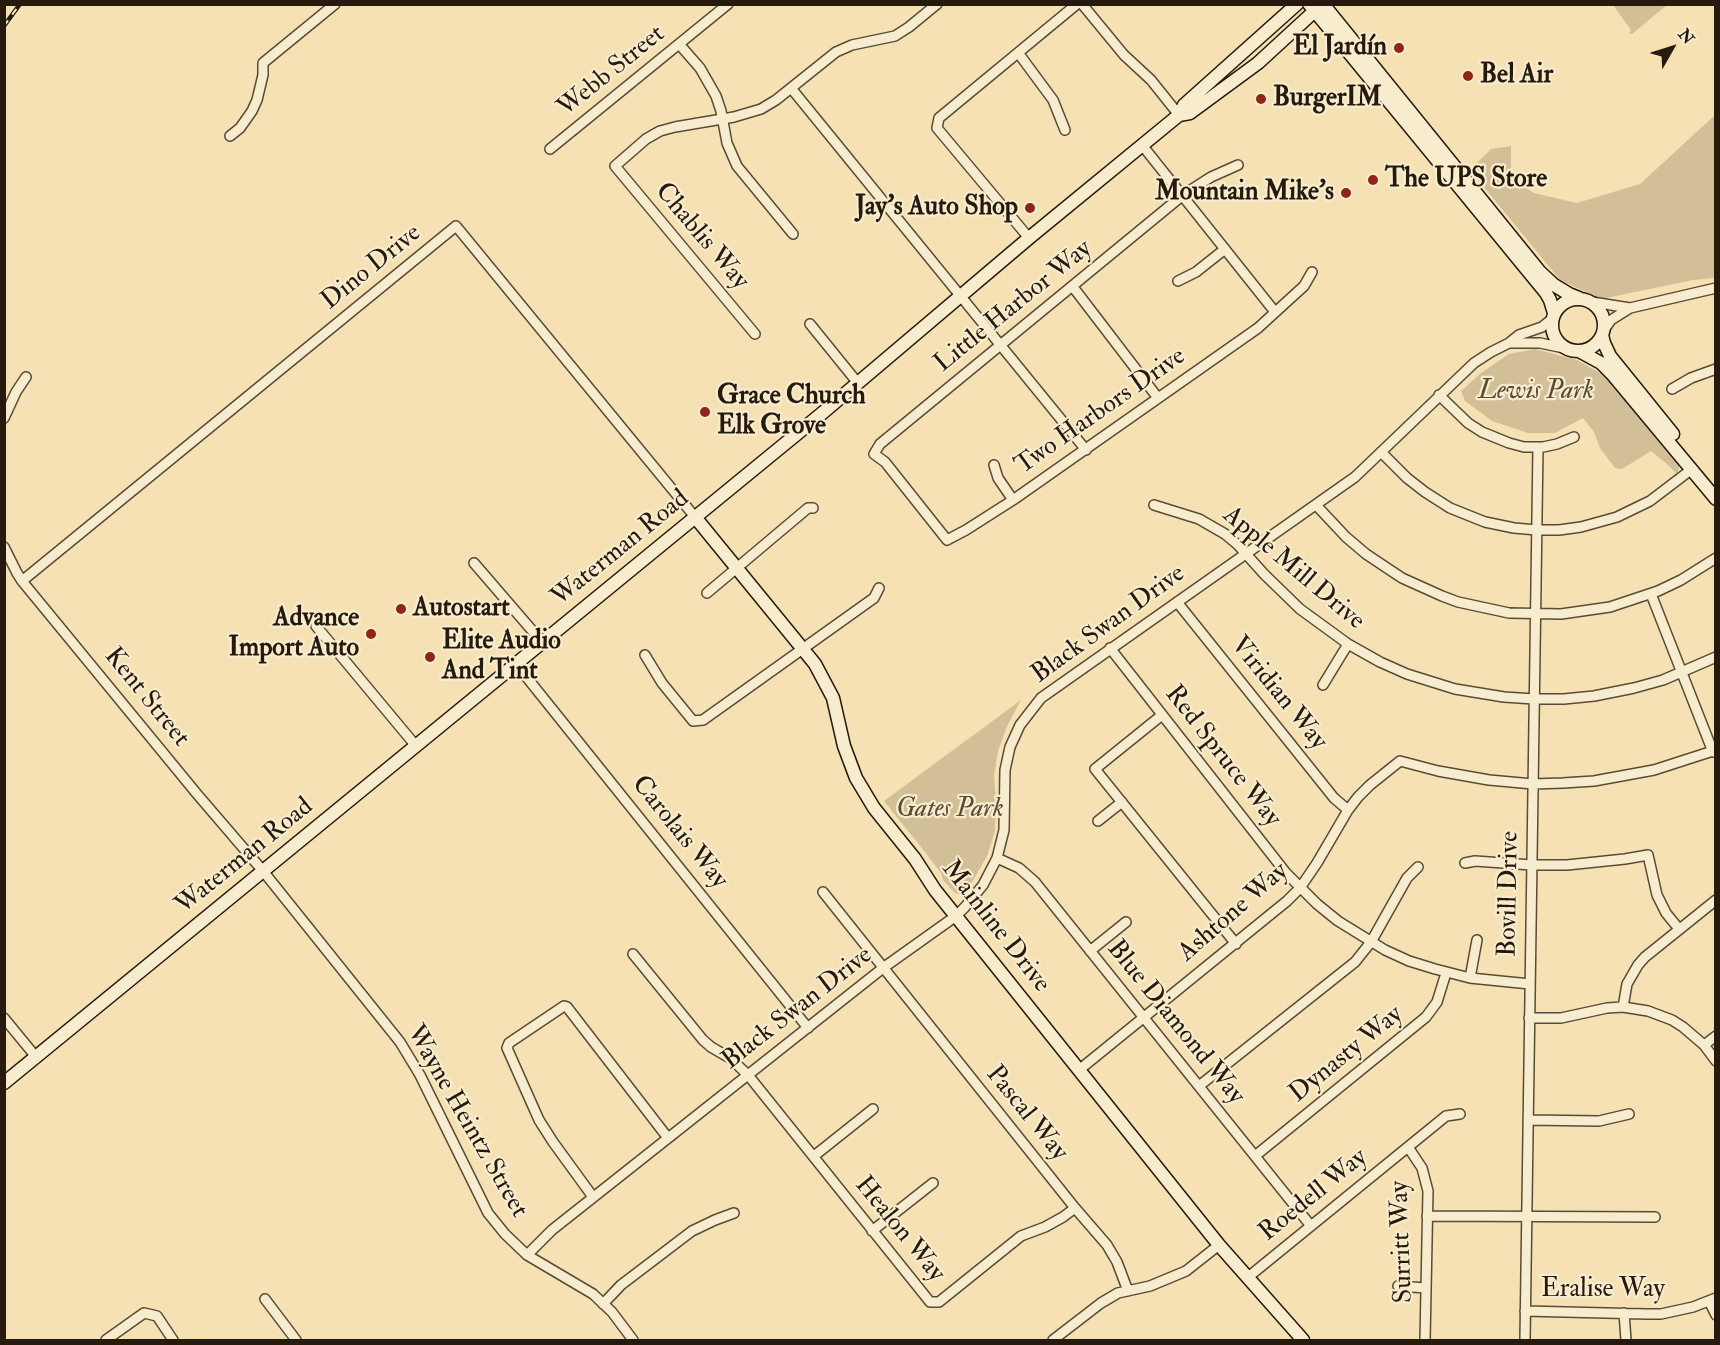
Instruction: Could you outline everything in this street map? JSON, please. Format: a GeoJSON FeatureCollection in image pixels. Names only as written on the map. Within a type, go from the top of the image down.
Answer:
{"type":"FeatureCollection","features":[{"type":"Feature","properties":{"kind":"main road","name":"Waterman Road"},"geometry":{"type":"LineString","coordinates":[[4,1083],[695,517],[1179,115],[1184,105],[1297,4]]}},
{"type":"Feature","properties":{"kind":"main road","name":"Waterman Road"},"geometry":{"type":"LineString","coordinates":[[1179,115],[1190,113],[1258,63],[1317,6]]}},
{"type":"Feature","properties":{"kind":"main road"},"geometry":{"type":"LineString","coordinates":[[1317,6],[1540,272],[1552,284],[1598,307],[1602,314],[1604,343],[1610,356],[1716,486]]}},
{"type":"Feature","properties":{"kind":"main road"},"geometry":{"type":"LineString","coordinates":[[1317,6],[1546,293],[1550,300],[1553,332],[1557,340],[1564,348],[1579,351],[1601,363],[1716,499]]}},
{"type":"Feature","properties":{"kind":"main road"},"geometry":{"type":"LineString","coordinates":[[1553,316],[1562,303],[1579,298]]}},
{"type":"Feature","properties":{"kind":"main road"},"geometry":{"type":"LineString","coordinates":[[1579,351],[1595,345],[1603,332]]}},
{"type":"Feature","properties":{"kind":"main road","name":"Mainline Drive"},"geometry":{"type":"LineString","coordinates":[[695,517],[804,649],[824,679],[833,698],[849,761],[864,794],[915,859],[935,890],[1219,1245],[1303,1341]]}},
{"type":"Feature","properties":{"kind":"street"},"geometry":{"type":"LineString","coordinates":[[230,136],[240,128],[257,100],[263,75],[263,63],[335,4]]}},
{"type":"Feature","properties":{"kind":"street"},"geometry":{"type":"LineString","coordinates":[[722,119],[760,109],[776,100],[836,52],[852,45],[895,36],[938,4]]}},
{"type":"Feature","properties":{"kind":"street"},"geometry":{"type":"LineString","coordinates":[[1029,238],[937,128],[939,118],[1077,4]]}},
{"type":"Feature","properties":{"kind":"street"},"geometry":{"type":"LineString","coordinates":[[1082,4],[1124,56],[1151,80],[1179,115]]}},
{"type":"Feature","properties":{"kind":"street","name":"Webb Street"},"geometry":{"type":"LineString","coordinates":[[550,149],[725,5]]}},
{"type":"Feature","properties":{"kind":"street"},"geometry":{"type":"LineString","coordinates":[[680,44],[709,82],[722,111],[727,143],[737,166],[793,234]]}},
{"type":"Feature","properties":{"kind":"street"},"geometry":{"type":"LineString","coordinates":[[1019,54],[1053,100],[1065,129]]}},
{"type":"Feature","properties":{"kind":"street"},"geometry":{"type":"LineString","coordinates":[[791,88],[1086,450]]}},
{"type":"Feature","properties":{"kind":"street","name":"Chablis Way"},"geometry":{"type":"LineString","coordinates":[[722,119],[660,131],[646,139],[615,166],[755,334]]}},
{"type":"Feature","properties":{"kind":"street"},"geometry":{"type":"LineString","coordinates":[[1142,145],[1275,312]]}},
{"type":"Feature","properties":{"kind":"street","name":"Little Harbor Way"},"geometry":{"type":"LineString","coordinates":[[947,540],[885,462],[874,454],[880,444],[1183,195],[1211,177],[1238,165]]}},
{"type":"Feature","properties":{"kind":"street","name":"Dino Drive"},"geometry":{"type":"LineString","coordinates":[[22,581],[456,226],[695,517]]}},
{"type":"Feature","properties":{"kind":"street"},"geometry":{"type":"LineString","coordinates":[[1178,281],[1196,272],[1225,249]]}},
{"type":"Feature","properties":{"kind":"street","name":"Two Harbors Drive"},"geometry":{"type":"LineString","coordinates":[[947,540],[1013,500],[1258,328],[1304,286],[1312,272]]}},
{"type":"Feature","properties":{"kind":"street"},"geometry":{"type":"LineString","coordinates":[[1073,287],[1158,398]]}},
{"type":"Feature","properties":{"kind":"street"},"geometry":{"type":"LineString","coordinates":[[1603,332],[1611,320],[1630,308],[1716,288]]}},
{"type":"Feature","properties":{"kind":"street"},"geometry":{"type":"LineString","coordinates":[[1592,302],[1630,308]]}},
{"type":"Feature","properties":{"kind":"street","name":"Black Swan Drive"},"geometry":{"type":"LineString","coordinates":[[527,1255],[552,1230],[593,1197],[883,968],[965,908],[983,885],[997,858],[1006,814],[1004,782],[1010,747],[1020,724],[1041,698],[1355,477],[1474,363],[1519,335],[1542,327],[1553,316]]}},
{"type":"Feature","properties":{"kind":"street"},"geometry":{"type":"LineString","coordinates":[[810,324],[857,382]]}},
{"type":"Feature","properties":{"kind":"street","name":"Black Swan Drive"},"geometry":{"type":"LineString","coordinates":[[1509,343],[1540,343],[1564,348]]}},
{"type":"Feature","properties":{"kind":"street"},"geometry":{"type":"LineString","coordinates":[[1672,389],[1691,378],[1716,369]]}},
{"type":"Feature","properties":{"kind":"street"},"geometry":{"type":"LineString","coordinates":[[4,418],[26,377]]}},
{"type":"Feature","properties":{"kind":"street"},"geometry":{"type":"LineString","coordinates":[[1439,395],[1468,423],[1482,432],[1509,443],[1524,447],[1538,447],[1557,444],[1574,437]]}},
{"type":"Feature","properties":{"kind":"street","name":"Bovill Drive"},"geometry":{"type":"LineString","coordinates":[[1525,1341],[1538,447]]}},
{"type":"Feature","properties":{"kind":"street"},"geometry":{"type":"LineString","coordinates":[[1381,452],[1407,478],[1450,508],[1500,525],[1537,530],[1581,527],[1617,517],[1650,501],[1692,469]]}},
{"type":"Feature","properties":{"kind":"street"},"geometry":{"type":"LineString","coordinates":[[994,465],[998,478],[1013,500]]}},
{"type":"Feature","properties":{"kind":"street","name":"Apple Mill Drive"},"geometry":{"type":"LineString","coordinates":[[1154,505],[1199,519],[1232,539],[1292,602],[1315,622],[1348,644],[1407,674],[1436,683],[1474,693],[1534,699],[1564,699],[1614,693],[1644,686],[1682,673],[1716,657]]}},
{"type":"Feature","properties":{"kind":"street"},"geometry":{"type":"LineString","coordinates":[[1316,505],[1346,537],[1366,554],[1418,586],[1442,596],[1484,608],[1535,615],[1586,612],[1619,605],[1681,580],[1716,558]]}},
{"type":"Feature","properties":{"kind":"street"},"geometry":{"type":"LineString","coordinates":[[707,593],[808,508],[813,508]]}},
{"type":"Feature","properties":{"kind":"street","name":"Kent Street"},"geometry":{"type":"LineString","coordinates":[[4,547],[22,581],[263,871]]}},
{"type":"Feature","properties":{"kind":"street"},"geometry":{"type":"LineString","coordinates":[[474,563],[542,642]]}},
{"type":"Feature","properties":{"kind":"street"},"geometry":{"type":"LineString","coordinates":[[645,655],[662,683],[693,721],[703,720],[874,598],[879,588]]}},
{"type":"Feature","properties":{"kind":"street"},"geometry":{"type":"LineString","coordinates":[[1533,784],[1624,777],[1684,762],[1714,751],[1651,594]]}},
{"type":"Feature","properties":{"kind":"street","name":"Viridian Way"},"geometry":{"type":"LineString","coordinates":[[1177,602],[1334,798],[1348,810]]}},
{"type":"Feature","properties":{"kind":"street"},"geometry":{"type":"LineString","coordinates":[[316,626],[416,746]]}},
{"type":"Feature","properties":{"kind":"street"},"geometry":{"type":"LineString","coordinates":[[1323,685],[1348,644]]}},
{"type":"Feature","properties":{"kind":"street","name":"Red Spruce Way"},"geometry":{"type":"LineString","coordinates":[[1110,648],[1286,873],[1299,888],[1338,921],[1371,942],[1409,960],[1446,973],[1470,978],[1530,984]]}},
{"type":"Feature","properties":{"kind":"street","name":"Carolais Way"},"geometry":{"type":"LineString","coordinates":[[516,664],[808,1028]]}},
{"type":"Feature","properties":{"kind":"street"},"geometry":{"type":"LineString","coordinates":[[1162,715],[1095,769],[1236,944]]}},
{"type":"Feature","properties":{"kind":"street","name":"Ashtone Way"},"geometry":{"type":"LineString","coordinates":[[1079,1070],[1270,916],[1299,888],[1317,863],[1348,810],[1370,785],[1400,761],[1467,777],[1533,784]]}},
{"type":"Feature","properties":{"kind":"street"},"geometry":{"type":"LineString","coordinates":[[1098,821],[1122,802]]}},
{"type":"Feature","properties":{"kind":"street"},"geometry":{"type":"LineString","coordinates":[[1465,863],[1475,861],[1532,866],[1590,864],[1648,855],[1657,895],[1666,913],[1679,929]]}},
{"type":"Feature","properties":{"kind":"street","name":"Blue Diamond Way"},"geometry":{"type":"LineString","coordinates":[[997,858],[1011,863],[1029,875],[1311,1226]]}},
{"type":"Feature","properties":{"kind":"street"},"geometry":{"type":"LineString","coordinates":[[1199,1086],[1355,962],[1371,942],[1407,878],[1418,867]]}},
{"type":"Feature","properties":{"kind":"street","name":"Wayne Heintz Street"},"geometry":{"type":"LineString","coordinates":[[263,871],[400,1042],[420,1075],[488,1213],[505,1234],[527,1255],[593,1294],[612,1312],[633,1341]]}},
{"type":"Feature","properties":{"kind":"street","name":"Pascal Way"},"geometry":{"type":"LineString","coordinates":[[823,892],[1074,1208],[1107,1245],[1117,1262],[1128,1291]]}},
{"type":"Feature","properties":{"kind":"street"},"geometry":{"type":"LineString","coordinates":[[1623,1007],[1627,984],[1638,965],[1716,900]]}},
{"type":"Feature","properties":{"kind":"street"},"geometry":{"type":"LineString","coordinates":[[1090,951],[1126,922]]}},
{"type":"Feature","properties":{"kind":"street"},"geometry":{"type":"LineString","coordinates":[[1470,978],[1477,940]]}},
{"type":"Feature","properties":{"kind":"street","name":"Healon Way"},"geometry":{"type":"LineString","coordinates":[[633,954],[703,1040],[730,1058],[748,1075],[930,1302],[939,1302],[1021,1236],[1045,1227],[1074,1208]]}},
{"type":"Feature","properties":{"kind":"street","name":"Dynasty Way"},"geometry":{"type":"LineString","coordinates":[[1255,1156],[1426,1017],[1440,995],[1446,973]]}},
{"type":"Feature","properties":{"kind":"street"},"geometry":{"type":"LineString","coordinates":[[593,1197],[539,1120],[507,1048],[509,1043],[564,1006],[567,1007],[668,1138]]}},
{"type":"Feature","properties":{"kind":"street"},"geometry":{"type":"LineString","coordinates":[[1530,1018],[1561,1018],[1600,1009],[1623,1007],[1648,1011],[1683,1027],[1704,1045],[1716,1061]]}},
{"type":"Feature","properties":{"kind":"street"},"geometry":{"type":"LineString","coordinates":[[4,1018],[36,1057]]}},
{"type":"Feature","properties":{"kind":"street"},"geometry":{"type":"LineString","coordinates":[[1704,1045],[1716,1036]]}},
{"type":"Feature","properties":{"kind":"street"},"geometry":{"type":"LineString","coordinates":[[814,1156],[873,1108]]}},
{"type":"Feature","properties":{"kind":"street","name":"Roedell Way"},"geometry":{"type":"LineString","coordinates":[[1247,1278],[1446,1116],[1460,1114]]}},
{"type":"Feature","properties":{"kind":"street"},"geometry":{"type":"LineString","coordinates":[[1528,1120],[1599,1120],[1629,1114]]}},
{"type":"Feature","properties":{"kind":"street","name":"Surritt Way"},"geometry":{"type":"LineString","coordinates":[[1408,1146],[1426,1180],[1428,1191],[1425,1341]]}},
{"type":"Feature","properties":{"kind":"street"},"geometry":{"type":"LineString","coordinates":[[872,1231],[933,1183]]}},
{"type":"Feature","properties":{"kind":"street"},"geometry":{"type":"LineString","coordinates":[[603,1304],[621,1285],[692,1231],[734,1213]]}},
{"type":"Feature","properties":{"kind":"street"},"geometry":{"type":"LineString","coordinates":[[1427,1216],[1655,1217]]}},
{"type":"Feature","properties":{"kind":"street"},"geometry":{"type":"LineString","coordinates":[[1053,1341],[1101,1303],[1118,1293],[1150,1286],[1186,1271],[1219,1245]]}},
{"type":"Feature","properties":{"kind":"street"},"geometry":{"type":"LineString","coordinates":[[1398,1286],[1426,1288]]}},
{"type":"Feature","properties":{"kind":"street"},"geometry":{"type":"LineString","coordinates":[[265,1299],[296,1341]]}},
{"type":"Feature","properties":{"kind":"street"},"geometry":{"type":"LineString","coordinates":[[1712,1299],[1716,1315]]}},
{"type":"Feature","properties":{"kind":"street","name":"Eralise Way"},"geometry":{"type":"LineString","coordinates":[[1525,1311],[1661,1314],[1693,1307],[1712,1299]]}},
{"type":"Feature","properties":{"kind":"street"},"geometry":{"type":"LineString","coordinates":[[106,1341],[144,1313],[157,1317],[173,1341]]}},
{"type":"Feature","properties":{"kind":"street"},"geometry":{"type":"LineString","coordinates":[[1624,1314],[1626,1341]]}},
{"type":"Feature","properties":{"kind":"street"},"geometry":{"type":"LineString","coordinates":[[1065,1331],[1072,1341]]}},
{"type":"Feature","properties":{"kind":"green space"},"geometry":{"type":"Polygon","coordinates":[[[1613,5],[1667,5],[1632,34],[1629,33],[1631,30],[1613,5]]]}},
{"type":"Feature","properties":{"kind":"green space"},"geometry":{"type":"Polygon","coordinates":[[[1715,115],[1715,278],[1693,280],[1601,299],[1560,280],[1470,170],[1491,149],[1511,146],[1511,179],[1534,193],[1577,203],[1640,184],[1715,115]]]}},
{"type":"Feature","properties":{"kind":"green space","name":"Lewis Park"},"geometry":{"type":"Polygon","coordinates":[[[1535,349],[1577,360],[1604,375],[1680,464],[1677,474],[1651,451],[1622,469],[1615,468],[1600,448],[1594,432],[1583,418],[1555,433],[1528,433],[1492,421],[1465,401],[1461,391],[1481,373],[1509,354],[1535,349]]]}},
{"type":"Feature","properties":{"kind":"green space","name":"Gates Park"},"geometry":{"type":"Polygon","coordinates":[[[1021,700],[1008,724],[998,751],[994,775],[995,831],[987,856],[967,891],[961,894],[955,893],[884,801],[1021,700]]]}},
{"type":"Feature","properties":{"kind":"railway"},"geometry":{"type":"LineString","coordinates":[[4,26],[20,4]]}},
{"type":"Feature","properties":{"kind":"place","name":"El Jardín"},"geometry":{"type":"Point","coordinates":[1399,48]}},
{"type":"Feature","properties":{"kind":"place","name":"Bel Air"},"geometry":{"type":"Point","coordinates":[1468,76]}},
{"type":"Feature","properties":{"kind":"place","name":"BurgerIM"},"geometry":{"type":"Point","coordinates":[1261,99]}},
{"type":"Feature","properties":{"kind":"place","name":"The UPS Store"},"geometry":{"type":"Point","coordinates":[1373,180]}},
{"type":"Feature","properties":{"kind":"place","name":"Mountain Mike's"},"geometry":{"type":"Point","coordinates":[1346,193]}},
{"type":"Feature","properties":{"kind":"place","name":"Jay’s Auto Shop"},"geometry":{"type":"Point","coordinates":[1030,208]}},
{"type":"Feature","properties":{"kind":"place","name":"Grace Church Elk Grove"},"geometry":{"type":"Point","coordinates":[705,412]}},
{"type":"Feature","properties":{"kind":"place","name":"Autostart"},"geometry":{"type":"Point","coordinates":[401,609]}},
{"type":"Feature","properties":{"kind":"place","name":"Advance Import Auto"},"geometry":{"type":"Point","coordinates":[371,634]}},
{"type":"Feature","properties":{"kind":"place","name":"Elite Audio And Tint"},"geometry":{"type":"Point","coordinates":[430,657]}}]}
